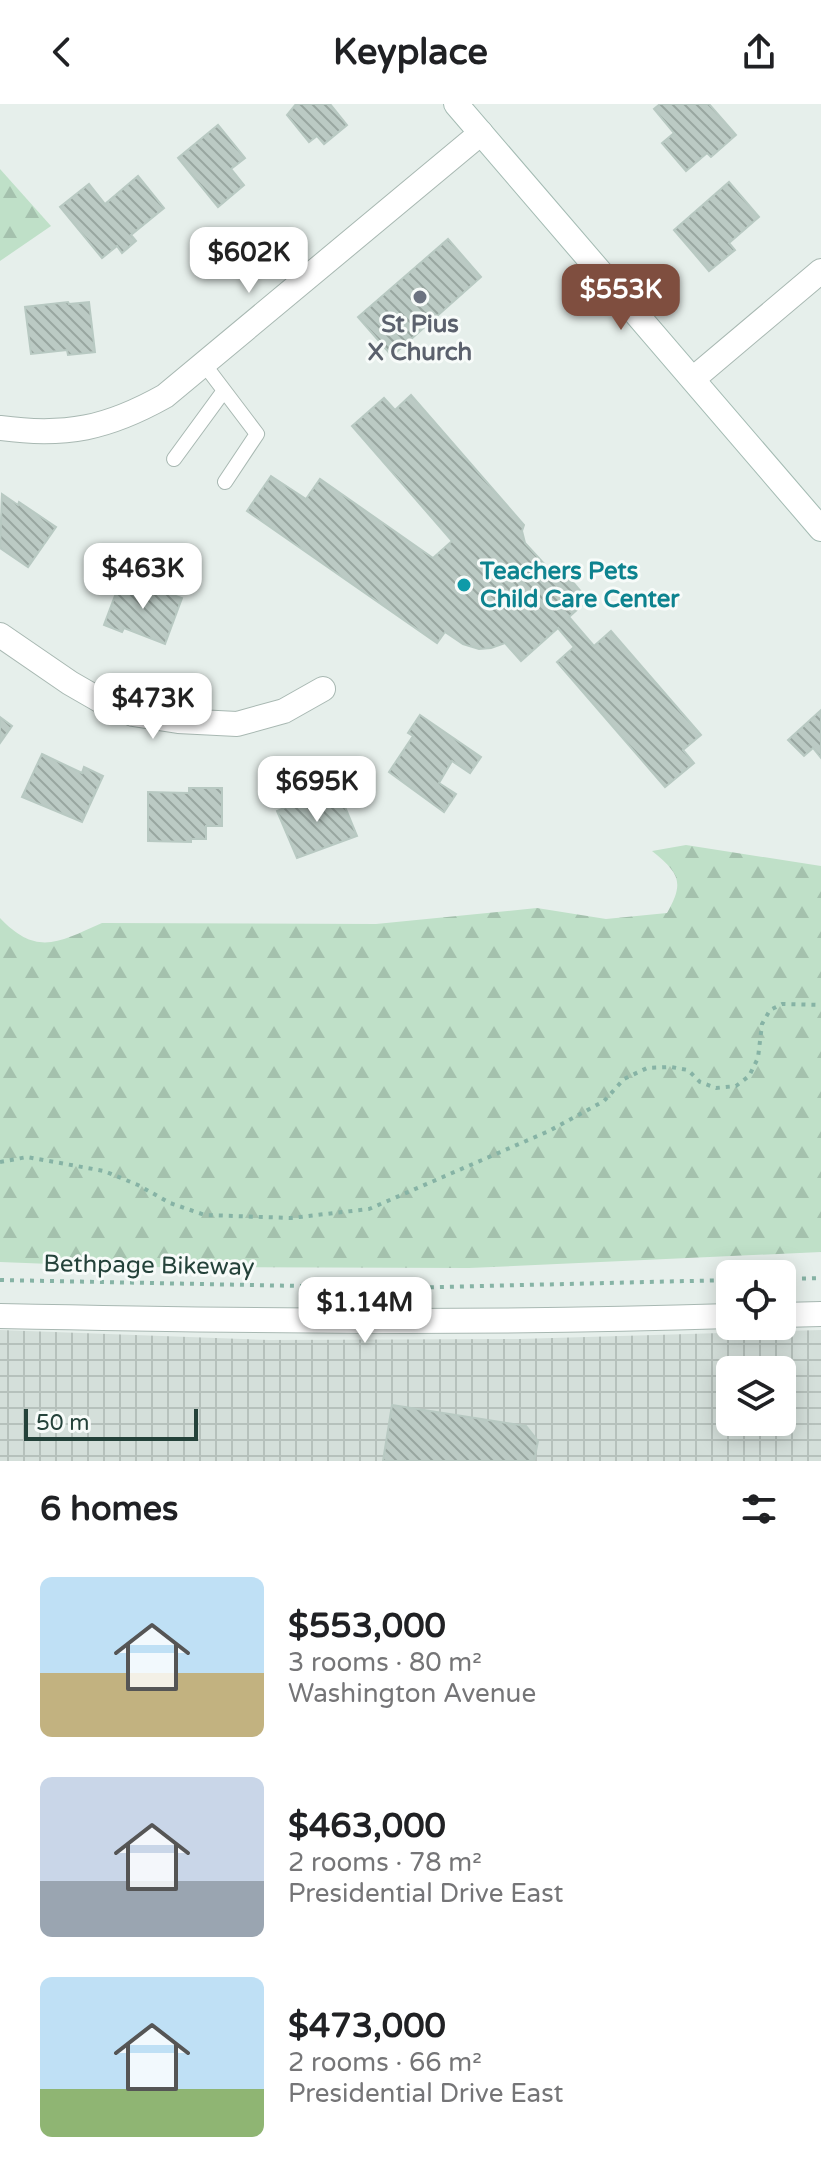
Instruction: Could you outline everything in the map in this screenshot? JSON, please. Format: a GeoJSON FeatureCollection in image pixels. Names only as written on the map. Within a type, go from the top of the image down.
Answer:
{"type":"FeatureCollection","features":[{"type":"Feature","properties":{"kind":"street"},"geometry":{"type":"LineString","coordinates":[[456,104],[821,529]]}},
{"type":"Feature","properties":{"kind":"street"},"geometry":{"type":"LineString","coordinates":[[0,428],[30,432],[86,429],[129,416],[165,396],[481,133]]}},
{"type":"Feature","properties":{"kind":"street"},"geometry":{"type":"LineString","coordinates":[[693,379],[821,271]]}},
{"type":"Feature","properties":{"kind":"street"},"geometry":{"type":"LineString","coordinates":[[0,635],[70,683],[103,702],[133,714],[178,721],[237,724],[284,711],[323,689]]}},
{"type":"Feature","properties":{"kind":"street"},"geometry":{"type":"LineString","coordinates":[[796,1315],[821,1314]]}},
{"type":"Feature","properties":{"kind":"street"},"geometry":{"type":"LineString","coordinates":[[0,1316],[525,1322],[716,1316]]}},
{"type":"Feature","properties":{"kind":"lane"},"geometry":{"type":"LineString","coordinates":[[204,364],[257,434],[225,482]]}},
{"type":"Feature","properties":{"kind":"lane"},"geometry":{"type":"LineString","coordinates":[[174,459],[223,392]]}},
{"type":"Feature","properties":{"kind":"path"},"geometry":{"type":"LineString","coordinates":[[0,1162],[27,1157],[104,1171],[170,1203],[205,1215],[291,1218],[369,1209],[549,1131],[604,1101],[624,1079],[647,1068],[688,1070],[700,1082],[716,1088],[736,1086],[749,1076],[758,1058],[762,1024],[770,1010],[782,1004],[821,1005]]}},
{"type":"Feature","properties":{"kind":"path"},"geometry":{"type":"LineString","coordinates":[[796,1279],[821,1278]]}},
{"type":"Feature","properties":{"kind":"path","name":"Bethpage Bikeway"},"geometry":{"type":"LineString","coordinates":[[0,1280],[401,1288],[716,1280]]}},
{"type":"Feature","properties":{"kind":"shaded area"},"geometry":{"type":"Polygon","coordinates":[[[0,1330],[269,1340],[519,1339],[716,1333],[716,1340],[796,1340],[796,1331],[821,1330],[821,1461],[0,1461],[0,1330]]]}},
{"type":"Feature","properties":{"kind":"green space"},"geometry":{"type":"Polygon","coordinates":[[[0,169],[51,226],[0,261],[0,169]]]}},
{"type":"Feature","properties":{"kind":"green space"},"geometry":{"type":"Polygon","coordinates":[[[686,845],[821,866],[821,1252],[469,1268],[128,1267],[0,1262],[0,918],[26,938],[49,942],[73,936],[102,923],[376,924],[537,908],[606,919],[667,913],[676,893],[676,879],[652,851],[686,845]]]}},
{"type":"Feature","properties":{"kind":"building"},"geometry":{"type":"Polygon","coordinates":[[[296,104],[330,104],[347,125],[324,144],[317,136],[309,142],[287,115],[296,104]]]}},
{"type":"Feature","properties":{"kind":"building"},"geometry":{"type":"Polygon","coordinates":[[[660,104],[709,104],[736,135],[711,157],[707,153],[686,171],[662,143],[674,133],[654,109],[660,104]]]}},
{"type":"Feature","properties":{"kind":"building"},"geometry":{"type":"Polygon","coordinates":[[[218,125],[245,158],[231,169],[244,185],[218,207],[178,158],[218,125]]]}},
{"type":"Feature","properties":{"kind":"building"},"geometry":{"type":"Polygon","coordinates":[[[138,176],[164,208],[131,235],[136,241],[122,253],[117,246],[102,258],[60,207],[89,184],[105,204],[138,176]]]}},
{"type":"Feature","properties":{"kind":"building"},"geometry":{"type":"Polygon","coordinates":[[[729,182],[759,217],[729,243],[735,250],[709,271],[674,230],[729,182]]]}},
{"type":"Feature","properties":{"kind":"building","name":"St Pius X Church"},"geometry":{"type":"Polygon","coordinates":[[[448,239],[481,277],[392,356],[358,317],[448,239]]]}},
{"type":"Feature","properties":{"kind":"building"},"geometry":{"type":"Polygon","coordinates":[[[89,302],[95,352],[68,355],[67,350],[31,354],[25,307],[89,302]]]}},
{"type":"Feature","properties":{"kind":"building","name":"Teachers Pets Child Care Center"},"geometry":{"type":"Polygon","coordinates":[[[411,395],[524,525],[525,543],[547,567],[560,567],[588,600],[569,617],[594,646],[611,631],[701,735],[683,750],[694,763],[665,787],[557,662],[574,647],[558,628],[521,661],[505,643],[479,649],[463,644],[445,632],[437,643],[247,511],[271,476],[306,499],[320,479],[433,558],[452,541],[352,426],[384,398],[395,410],[411,395]]]}},
{"type":"Feature","properties":{"kind":"building"},"geometry":{"type":"Polygon","coordinates":[[[2,494],[56,527],[28,567],[0,548],[2,494]]]}},
{"type":"Feature","properties":{"kind":"building"},"geometry":{"type":"Polygon","coordinates":[[[122,577],[182,598],[165,644],[124,628],[122,632],[104,625],[122,577]]]}},
{"type":"Feature","properties":{"kind":"building"},"geometry":{"type":"Polygon","coordinates":[[[821,710],[821,758],[813,748],[804,756],[788,740],[821,710]]]}},
{"type":"Feature","properties":{"kind":"building"},"geometry":{"type":"Polygon","coordinates":[[[420,715],[481,757],[470,773],[452,761],[439,783],[456,794],[444,812],[389,772],[413,736],[408,733],[420,715]]]}},
{"type":"Feature","properties":{"kind":"building"},"geometry":{"type":"Polygon","coordinates":[[[0,717],[12,726],[0,743],[0,717]]]}},
{"type":"Feature","properties":{"kind":"building"},"geometry":{"type":"Polygon","coordinates":[[[42,754],[82,773],[84,767],[103,776],[82,822],[22,797],[42,754]]]}},
{"type":"Feature","properties":{"kind":"building"},"geometry":{"type":"Polygon","coordinates":[[[189,788],[222,788],[222,826],[206,826],[206,839],[191,839],[191,842],[148,841],[148,792],[189,793],[189,788]]]}},
{"type":"Feature","properties":{"kind":"building"},"geometry":{"type":"Polygon","coordinates":[[[338,790],[357,836],[297,858],[277,811],[298,802],[300,806],[338,790]]]}},
{"type":"Feature","properties":{"kind":"building"},"geometry":{"type":"Polygon","coordinates":[[[392,1405],[526,1426],[538,1441],[534,1461],[383,1461],[392,1405]]]}},
{"type":"Feature","properties":{"kind":"place","name":"St Pius X Church"},"geometry":{"type":"Point","coordinates":[420,297]}},
{"type":"Feature","properties":{"kind":"place","name":"Teachers Pets Child Care Center"},"geometry":{"type":"Point","coordinates":[464,585]}}]}
